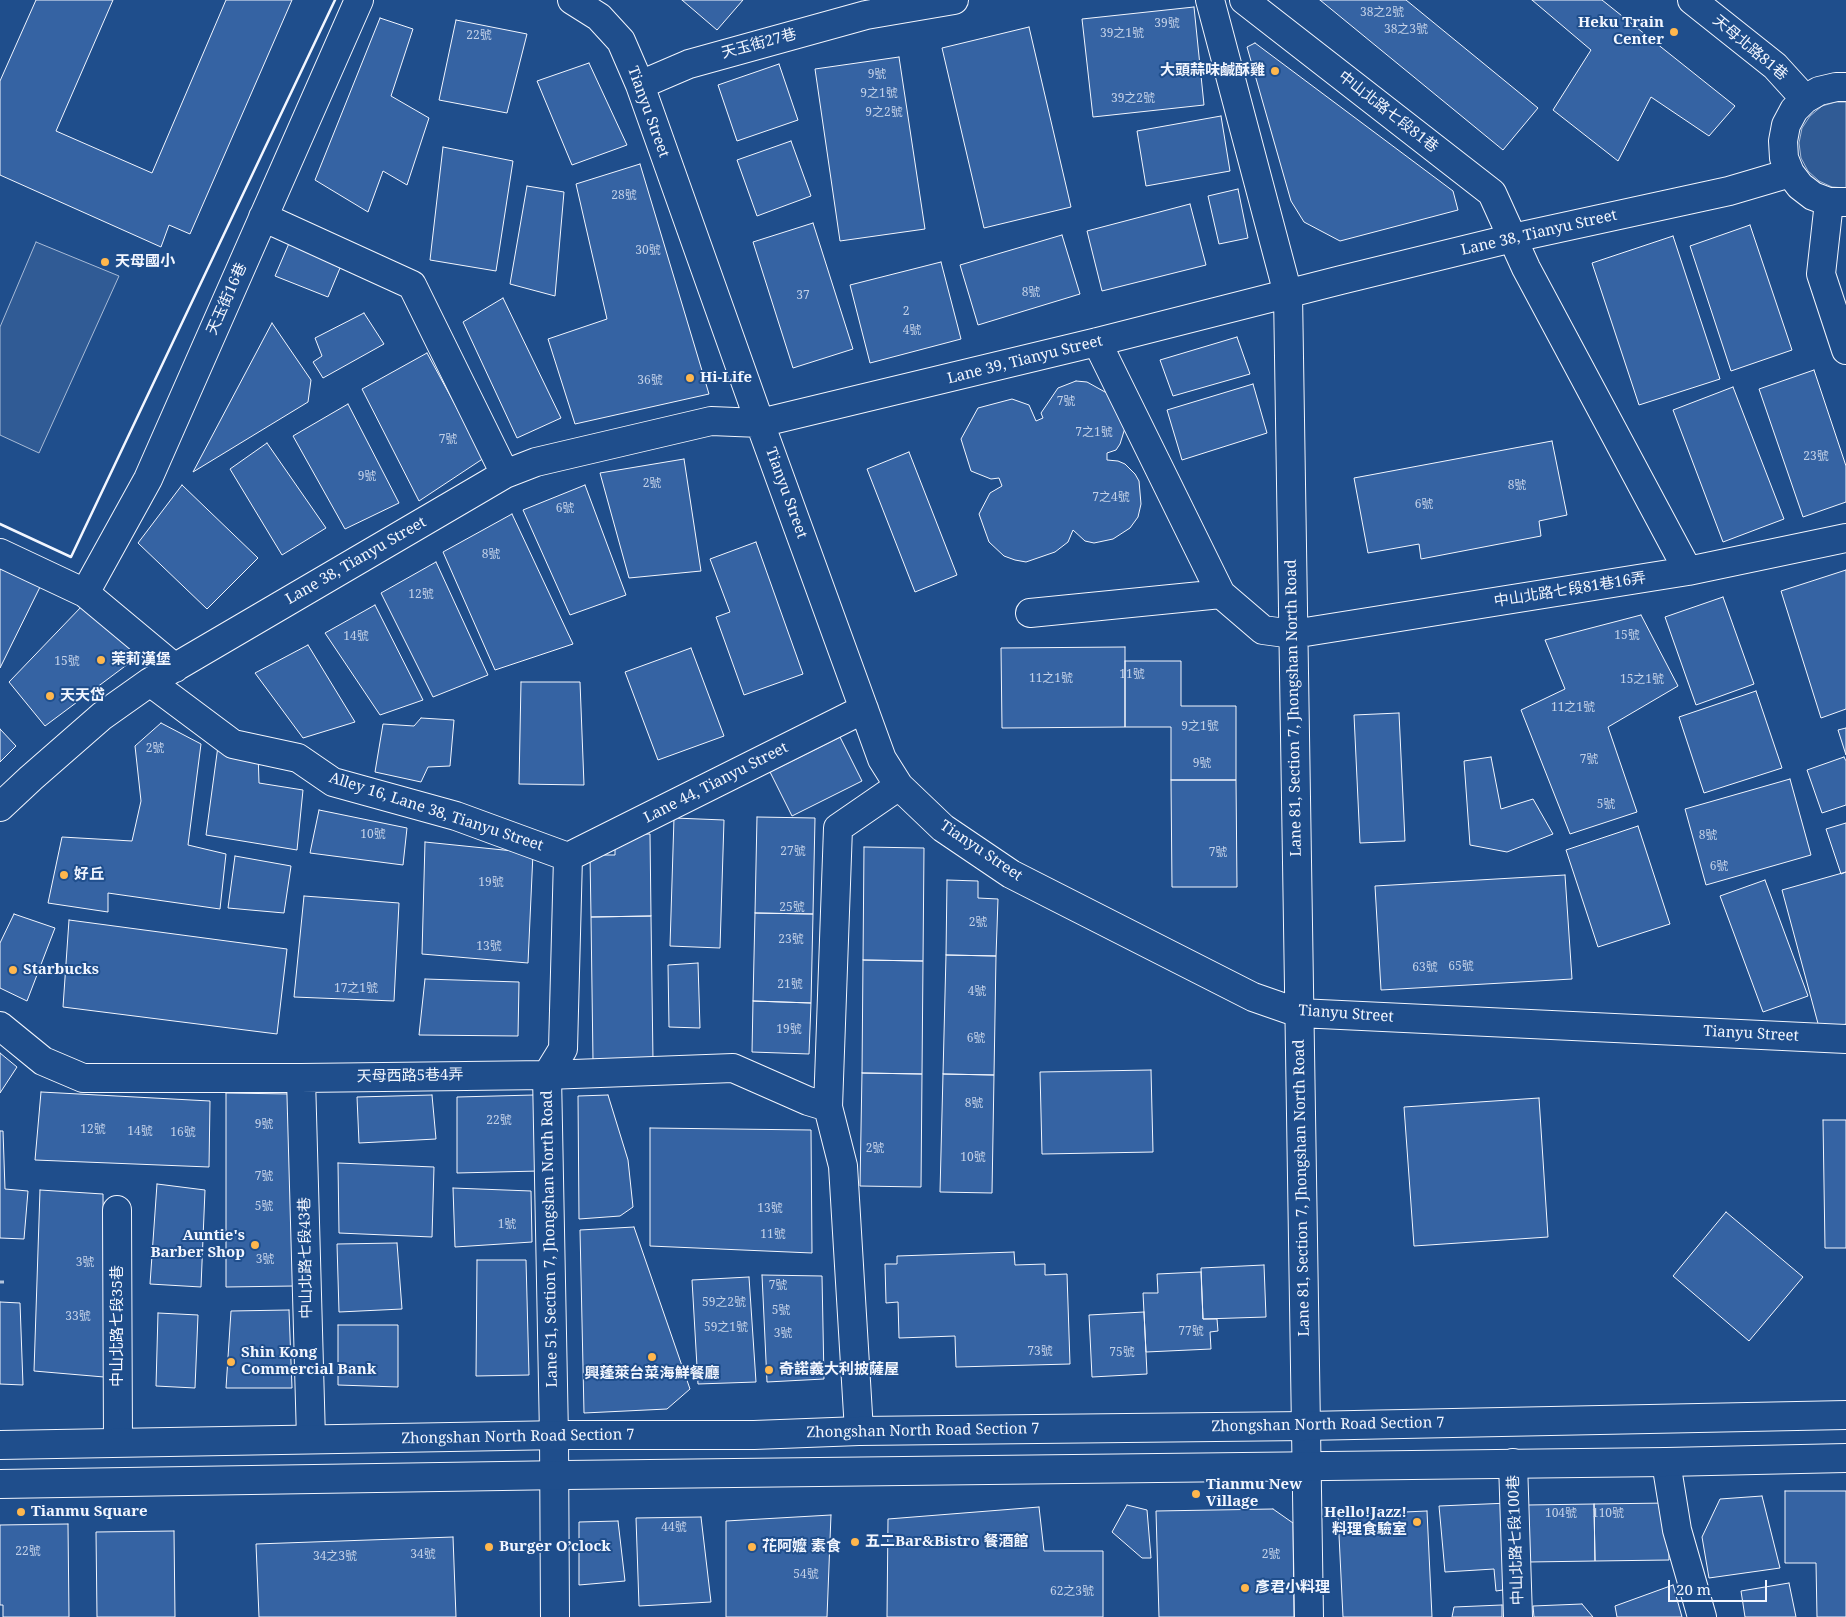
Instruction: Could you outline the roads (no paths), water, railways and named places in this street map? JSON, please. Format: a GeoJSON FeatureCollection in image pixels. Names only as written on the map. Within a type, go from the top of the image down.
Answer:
{"type":"FeatureCollection","features":[{"type":"Feature","properties":{"kind":"street","name":"天玉街16巷"},"geometry":{"type":"LineString","coordinates":[[84,593],[148,480],[359,0]]}},
{"type":"Feature","properties":{"kind":"street","name":"Tianyu Street"},"geometry":{"type":"LineString","coordinates":[[572,0],[599,17],[621,41],[640,85],[882,759],[900,786],[943,828],[1011,874],[1252,997],[1300,1013],[1846,1039]]}},
{"type":"Feature","properties":{"kind":"street"},"geometry":{"type":"LineString","coordinates":[[866,8],[954,0]]}},
{"type":"Feature","properties":{"kind":"street","name":"Lane 81, Section 7, Jhongshan North Road"},"geometry":{"type":"LineString","coordinates":[[1210,0],[1288,294],[1309,1617]]}},
{"type":"Feature","properties":{"kind":"street","name":"中山北路七段81巷"},"geometry":{"type":"LineString","coordinates":[[1244,0],[1492,193],[1526,268],[1688,572]]}},
{"type":"Feature","properties":{"kind":"street","name":"天母北路81巷"},"geometry":{"type":"LineString","coordinates":[[1692,0],[1776,66],[1806,99]]}},
{"type":"Feature","properties":{"kind":"street","name":"天玉街27巷"},"geometry":{"type":"LineString","coordinates":[[640,85],[688,64],[866,8]]}},
{"type":"Feature","properties":{"kind":"street"},"geometry":{"type":"LineString","coordinates":[[1846,87],[1819,90],[1806,99],[1794,110],[1786,125],[1783,141],[1784,158],[1790,173],[1800,186],[1813,196],[1837,202],[1821,274],[1846,350]]}},
{"type":"Feature","properties":{"kind":"street","name":"Lane 38, Tianyu Street"},"geometry":{"type":"LineString","coordinates":[[1288,294],[1513,238],[1729,191],[1790,173]]}},
{"type":"Feature","properties":{"kind":"street"},"geometry":{"type":"LineString","coordinates":[[263,217],[412,285],[505,474]]}},
{"type":"Feature","properties":{"kind":"street","name":"Lane 39, Tianyu Street"},"geometry":{"type":"LineString","coordinates":[[760,423],[1288,294]]}},
{"type":"Feature","properties":{"kind":"street"},"geometry":{"type":"LineString","coordinates":[[1030,613],[1221,594],[1097,342]]}},
{"type":"Feature","properties":{"kind":"street","name":"Lane 38, Tianyu Street"},"geometry":{"type":"LineString","coordinates":[[0,807],[102,716],[150,682],[505,474],[536,462],[711,420],[760,423]]}},
{"type":"Feature","properties":{"kind":"street","name":"中山北路七段81巷16弄"},"geometry":{"type":"LineString","coordinates":[[1221,594],[1263,630],[1293,634],[1688,572],[1846,538]]}},
{"type":"Feature","properties":{"kind":"street"},"geometry":{"type":"LineString","coordinates":[[0,553],[84,593],[175,668]]}},
{"type":"Feature","properties":{"kind":"street","name":"Alley 16, Lane 38, Tianyu Street"},"geometry":{"type":"LineString","coordinates":[[150,682],[233,744],[298,758],[333,782],[456,816],[568,857]]}},
{"type":"Feature","properties":{"kind":"street","name":"Lane 44, Tianyu Street"},"geometry":{"type":"LineString","coordinates":[[568,857],[864,709]]}},
{"type":"Feature","properties":{"kind":"street"},"geometry":{"type":"LineString","coordinates":[[859,1432],[843,1166],[828,1106],[838,828],[900,786]]}},
{"type":"Feature","properties":{"kind":"street","name":"Lane 51, Section 7, Jhongshan North Road"},"geometry":{"type":"LineString","coordinates":[[554,1617],[554,1436],[547,1075],[563,1049],[568,857]]}},
{"type":"Feature","properties":{"kind":"street","name":"天母西路5巷4弄"},"geometry":{"type":"LineString","coordinates":[[0,1026],[43,1061],[83,1078],[547,1075],[733,1068],[808,1101],[828,1106]]}},
{"type":"Feature","properties":{"kind":"street","name":"中山北路七段43巷"},"geometry":{"type":"LineString","coordinates":[[301,1078],[310,1439]]}},
{"type":"Feature","properties":{"kind":"street","name":"中山北路七段35巷"},"geometry":{"type":"LineString","coordinates":[[117,1210],[118,1442]]}},
{"type":"Feature","properties":{"kind":"street","name":"Zhongshan North Road Section 7"},"geometry":{"type":"LineString","coordinates":[[0,1445],[310,1439],[754,1435],[1846,1415]]}},
{"type":"Feature","properties":{"kind":"street"},"geometry":{"type":"LineString","coordinates":[[0,1484],[1846,1458]]}},
{"type":"Feature","properties":{"kind":"street"},"geometry":{"type":"LineString","coordinates":[[1666,1462],[1677,1530],[1702,1617]]}},
{"type":"Feature","properties":{"kind":"street","name":"中山北路七段100巷"},"geometry":{"type":"LineString","coordinates":[[1513,1463],[1518,1617]]}},
{"type":"Feature","properties":{"kind":"place","name":"Heku Train Center"},"geometry":{"type":"Point","coordinates":[1674,32]}},
{"type":"Feature","properties":{"kind":"place","name":"大頭蒜味鹹酥雞"},"geometry":{"type":"Point","coordinates":[1275,71]}},
{"type":"Feature","properties":{"kind":"place","name":"天母國小"},"geometry":{"type":"Point","coordinates":[105,262]}},
{"type":"Feature","properties":{"kind":"place","name":"Hi-Life"},"geometry":{"type":"Point","coordinates":[690,378]}},
{"type":"Feature","properties":{"kind":"place","name":"茉莉漢堡"},"geometry":{"type":"Point","coordinates":[101,660]}},
{"type":"Feature","properties":{"kind":"place","name":"天天岱"},"geometry":{"type":"Point","coordinates":[50,696]}},
{"type":"Feature","properties":{"kind":"place","name":"好丘"},"geometry":{"type":"Point","coordinates":[64,875]}},
{"type":"Feature","properties":{"kind":"place","name":"Starbucks"},"geometry":{"type":"Point","coordinates":[13,970]}},
{"type":"Feature","properties":{"kind":"place","name":"Auntie's Barber Shop"},"geometry":{"type":"Point","coordinates":[255,1245]}},
{"type":"Feature","properties":{"kind":"place","name":"興蓬萊台菜海鮮餐廳"},"geometry":{"type":"Point","coordinates":[652,1357]}},
{"type":"Feature","properties":{"kind":"place","name":"Shin Kong Commercial Bank"},"geometry":{"type":"Point","coordinates":[231,1362]}},
{"type":"Feature","properties":{"kind":"place","name":"奇諾義大利披薩屋"},"geometry":{"type":"Point","coordinates":[769,1370]}},
{"type":"Feature","properties":{"kind":"place","name":"Tianmu New Village"},"geometry":{"type":"Point","coordinates":[1196,1494]}},
{"type":"Feature","properties":{"kind":"place","name":"Tianmu Square"},"geometry":{"type":"Point","coordinates":[21,1512]}},
{"type":"Feature","properties":{"kind":"place","name":"Hello!Jazz! 料理食驗室"},"geometry":{"type":"Point","coordinates":[1417,1522]}},
{"type":"Feature","properties":{"kind":"place","name":"五二Bar&Bistro 餐酒館"},"geometry":{"type":"Point","coordinates":[855,1542]}},
{"type":"Feature","properties":{"kind":"place","name":"Burger O’clock"},"geometry":{"type":"Point","coordinates":[489,1547]}},
{"type":"Feature","properties":{"kind":"place","name":"花阿嬤 素食"},"geometry":{"type":"Point","coordinates":[752,1547]}},
{"type":"Feature","properties":{"kind":"place","name":"彥君小料理"},"geometry":{"type":"Point","coordinates":[1245,1588]}}]}
